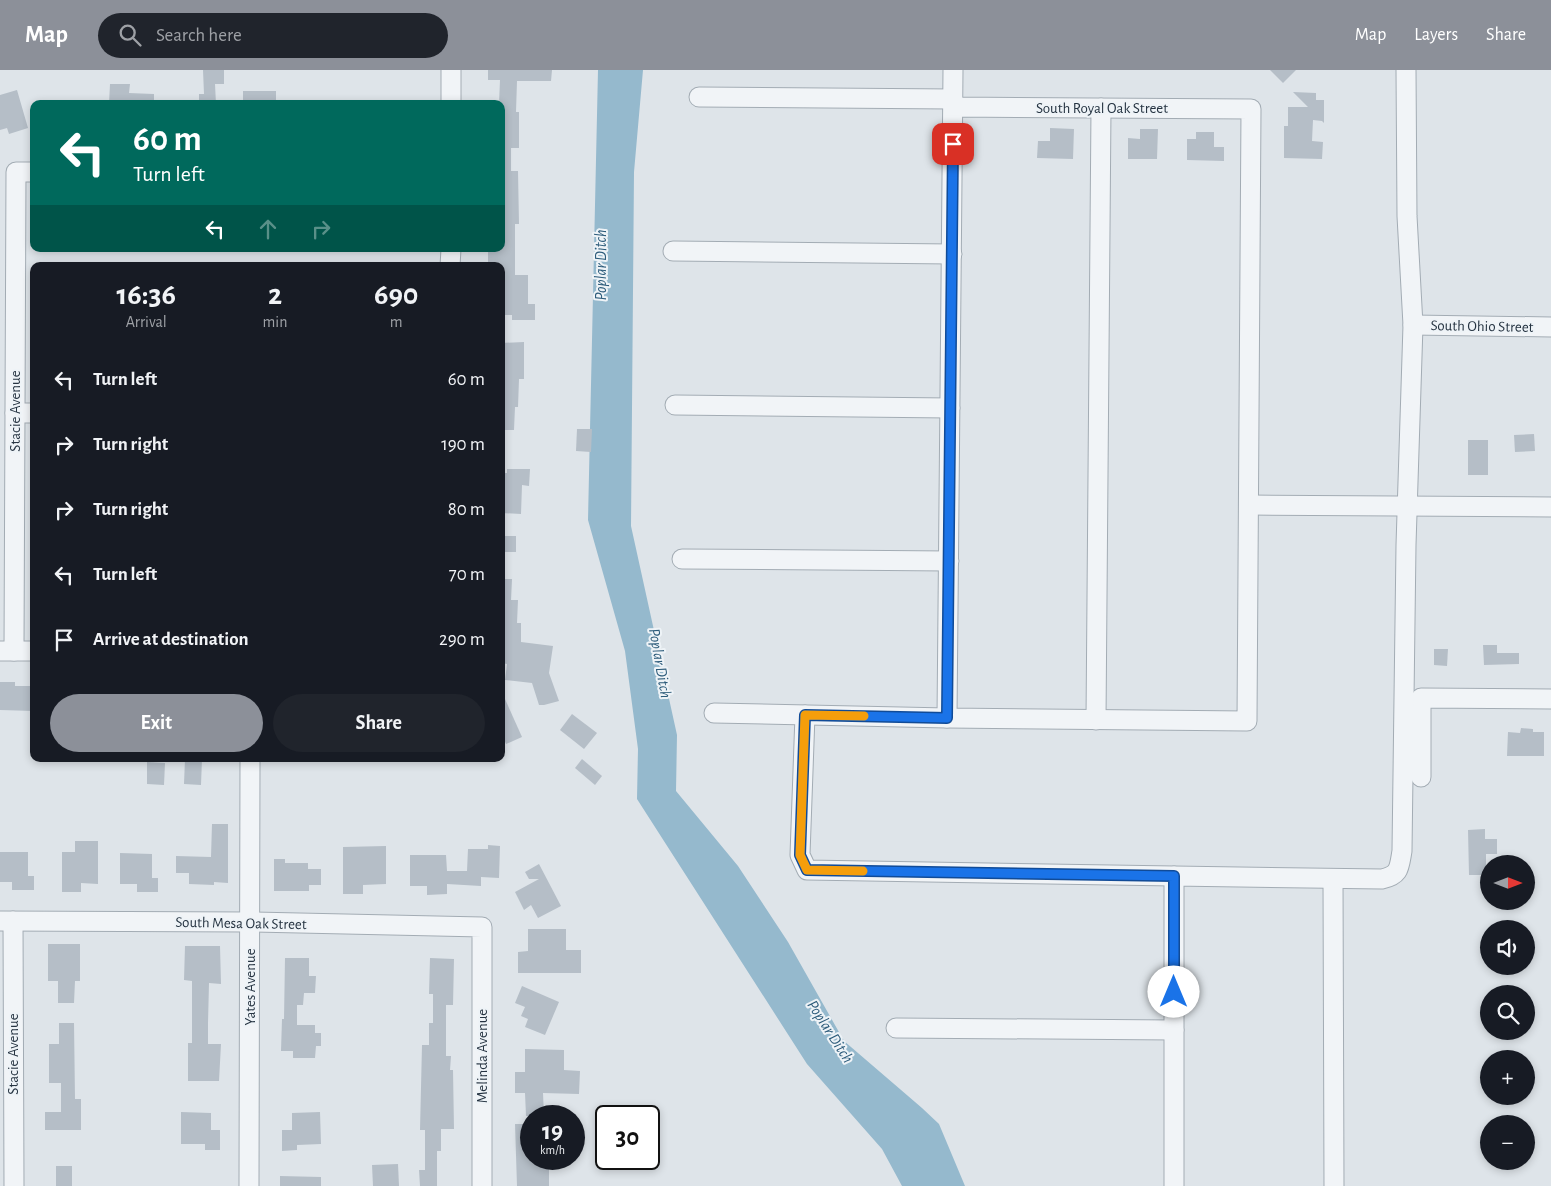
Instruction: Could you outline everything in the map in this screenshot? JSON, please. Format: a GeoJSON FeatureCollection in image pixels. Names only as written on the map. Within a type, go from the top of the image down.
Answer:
{"type":"FeatureCollection","features":[{"type":"Feature","properties":{"kind":"street"},"geometry":{"type":"LineString","coordinates":[[451,70],[451,100]]}},
{"type":"Feature","properties":{"kind":"street"},"geometry":{"type":"LineString","coordinates":[[947,718],[953,70]]}},
{"type":"Feature","properties":{"kind":"street"},"geometry":{"type":"LineString","coordinates":[[805,715],[800,855],[807,870],[1382,880],[1392,877],[1399,870],[1402,851],[1406,545],[1413,325],[1407,216],[1406,70]]}},
{"type":"Feature","properties":{"kind":"street","name":"South Royal Oak Street"},"geometry":{"type":"LineString","coordinates":[[699,97],[1101,108],[1251,109],[1250,505]]}},
{"type":"Feature","properties":{"kind":"street"},"geometry":{"type":"LineString","coordinates":[[1096,720],[1101,108]]}},
{"type":"Feature","properties":{"kind":"street","name":"Stacie Avenue"},"geometry":{"type":"LineString","coordinates":[[7,651],[25,413],[25,172]]}},
{"type":"Feature","properties":{"kind":"street"},"geometry":{"type":"LineString","coordinates":[[672,251],[952,254]]}},
{"type":"Feature","properties":{"kind":"street","name":"South Ohio Street"},"geometry":{"type":"LineString","coordinates":[[1413,325],[1551,327]]}},
{"type":"Feature","properties":{"kind":"street"},"geometry":{"type":"LineString","coordinates":[[675,405],[950,408]]}},
{"type":"Feature","properties":{"kind":"street"},"geometry":{"type":"LineString","coordinates":[[714,713],[947,718],[1247,721],[1250,505],[1551,507]]}},
{"type":"Feature","properties":{"kind":"street"},"geometry":{"type":"LineString","coordinates":[[682,559],[949,562]]}},
{"type":"Feature","properties":{"kind":"street"},"geometry":{"type":"LineString","coordinates":[[7,651],[30,651]]}},
{"type":"Feature","properties":{"kind":"street"},"geometry":{"type":"LineString","coordinates":[[1421,777],[1421,698],[1551,699]]}},
{"type":"Feature","properties":{"kind":"street","name":"Yates Avenue"},"geometry":{"type":"LineString","coordinates":[[249,1186],[250,762]]}},
{"type":"Feature","properties":{"kind":"street"},"geometry":{"type":"LineString","coordinates":[[1174,876],[1174,1186]]}},
{"type":"Feature","properties":{"kind":"street"},"geometry":{"type":"LineString","coordinates":[[1334,879],[1334,1186]]}},
{"type":"Feature","properties":{"kind":"street","name":"Stacie Avenue"},"geometry":{"type":"LineString","coordinates":[[7,921],[14,1186]]}},
{"type":"Feature","properties":{"kind":"street","name":"South Mesa Oak Street"},"geometry":{"type":"LineString","coordinates":[[7,921],[250,922],[482,927]]}},
{"type":"Feature","properties":{"kind":"street","name":"Melinda Avenue"},"geometry":{"type":"LineString","coordinates":[[482,927],[482,1186]]}},
{"type":"Feature","properties":{"kind":"street"},"geometry":{"type":"LineString","coordinates":[[896,1028],[1174,1030]]}},
{"type":"Feature","properties":{"kind":"water","name":"Poplar Ditch"},"geometry":{"type":"Polygon","coordinates":[[[598,70],[643,70],[634,172],[631,526],[677,735],[676,791],[738,866],[788,942],[844,1041],[939,1124],[965,1186],[902,1186],[882,1149],[807,1064],[637,799],[638,749],[625,651],[588,520],[598,70]]]}},
{"type":"Feature","properties":{"kind":"building"},"geometry":{"type":"Polygon","coordinates":[[[203,70],[224,70],[224,84],[215,84],[216,100],[199,100],[199,94],[204,94],[203,70]]]}},
{"type":"Feature","properties":{"kind":"building"},"geometry":{"type":"Polygon","coordinates":[[[488,70],[552,70],[551,81],[517,81],[516,112],[519,112],[519,148],[511,148],[511,171],[518,171],[519,224],[515,224],[515,275],[528,275],[528,304],[535,304],[535,320],[512,320],[512,315],[505,315],[505,262],[488,262],[488,252],[505,252],[505,100],[499,100],[500,80],[488,80],[488,70]]]}},
{"type":"Feature","properties":{"kind":"building"},"geometry":{"type":"Polygon","coordinates":[[[1270,70],[1296,70],[1283,83],[1270,70]]]}},
{"type":"Feature","properties":{"kind":"building"},"geometry":{"type":"Polygon","coordinates":[[[110,84],[130,84],[129,93],[154,94],[154,100],[109,100],[110,84]]]}},
{"type":"Feature","properties":{"kind":"building"},"geometry":{"type":"Polygon","coordinates":[[[17,90],[28,128],[9,134],[7,128],[0,130],[0,95],[17,90]]]}},
{"type":"Feature","properties":{"kind":"building"},"geometry":{"type":"Polygon","coordinates":[[[243,91],[276,91],[276,100],[243,100],[243,91]]]}},
{"type":"Feature","properties":{"kind":"building"},"geometry":{"type":"Polygon","coordinates":[[[1293,92],[1316,93],[1316,100],[1324,100],[1324,123],[1313,120],[1312,141],[1323,142],[1322,159],[1284,158],[1284,126],[1288,126],[1288,107],[1308,107],[1293,92]]]}},
{"type":"Feature","properties":{"kind":"building"},"geometry":{"type":"Polygon","coordinates":[[[1050,128],[1074,129],[1073,159],[1037,158],[1038,141],[1050,141],[1050,128]]]}},
{"type":"Feature","properties":{"kind":"building"},"geometry":{"type":"Polygon","coordinates":[[[1140,129],[1158,129],[1157,159],[1128,159],[1128,138],[1140,139],[1140,129]]]}},
{"type":"Feature","properties":{"kind":"building"},"geometry":{"type":"Polygon","coordinates":[[[1196,132],[1214,132],[1214,147],[1224,147],[1224,161],[1187,160],[1187,139],[1196,139],[1196,132]]]}},
{"type":"Feature","properties":{"kind":"building"},"geometry":{"type":"Polygon","coordinates":[[[524,342],[524,379],[519,379],[518,407],[515,407],[514,430],[505,430],[505,343],[524,342]]]}},
{"type":"Feature","properties":{"kind":"building"},"geometry":{"type":"Polygon","coordinates":[[[577,429],[592,429],[591,452],[576,451],[577,429]]]}},
{"type":"Feature","properties":{"kind":"building"},"geometry":{"type":"Polygon","coordinates":[[[1534,434],[1535,451],[1515,452],[1514,435],[1534,434]]]}},
{"type":"Feature","properties":{"kind":"building"},"geometry":{"type":"Polygon","coordinates":[[[1468,440],[1488,440],[1488,475],[1468,475],[1468,440]]]}},
{"type":"Feature","properties":{"kind":"building"},"geometry":{"type":"Polygon","coordinates":[[[507,469],[530,469],[529,486],[522,485],[521,514],[505,513],[505,473],[507,473],[507,469]]]}},
{"type":"Feature","properties":{"kind":"building"},"geometry":{"type":"Polygon","coordinates":[[[505,536],[516,536],[516,552],[505,552],[505,536]]]}},
{"type":"Feature","properties":{"kind":"building"},"geometry":{"type":"Polygon","coordinates":[[[505,579],[512,579],[511,600],[518,600],[517,623],[521,623],[521,642],[553,646],[549,673],[559,701],[539,705],[532,683],[505,680],[507,664],[505,664],[505,579]]]}},
{"type":"Feature","properties":{"kind":"building"},"geometry":{"type":"Polygon","coordinates":[[[1483,645],[1497,645],[1497,653],[1519,653],[1519,664],[1484,665],[1483,645]]]}},
{"type":"Feature","properties":{"kind":"building"},"geometry":{"type":"Polygon","coordinates":[[[1434,649],[1448,649],[1447,666],[1434,665],[1434,649]]]}},
{"type":"Feature","properties":{"kind":"building"},"geometry":{"type":"Polygon","coordinates":[[[0,682],[15,682],[15,686],[30,686],[30,711],[0,710],[0,682]]]}},
{"type":"Feature","properties":{"kind":"building"},"geometry":{"type":"Polygon","coordinates":[[[505,699],[522,737],[506,744],[505,742],[505,699]]]}},
{"type":"Feature","properties":{"kind":"building"},"geometry":{"type":"Polygon","coordinates":[[[572,714],[597,733],[584,749],[560,730],[572,714]]]}},
{"type":"Feature","properties":{"kind":"building"},"geometry":{"type":"Polygon","coordinates":[[[1521,728],[1533,729],[1533,732],[1544,732],[1544,756],[1507,756],[1508,732],[1520,733],[1521,728]]]}},
{"type":"Feature","properties":{"kind":"building"},"geometry":{"type":"Polygon","coordinates":[[[582,759],[602,776],[595,785],[575,768],[582,759]]]}},
{"type":"Feature","properties":{"kind":"building"},"geometry":{"type":"Polygon","coordinates":[[[147,762],[165,763],[164,785],[147,784],[147,762]]]}},
{"type":"Feature","properties":{"kind":"building"},"geometry":{"type":"Polygon","coordinates":[[[185,762],[202,762],[201,785],[184,784],[185,762]]]}},
{"type":"Feature","properties":{"kind":"building"},"geometry":{"type":"Polygon","coordinates":[[[212,824],[228,824],[228,883],[214,882],[214,885],[189,884],[189,873],[176,873],[176,856],[211,857],[212,824]]]}},
{"type":"Feature","properties":{"kind":"building"},"geometry":{"type":"Polygon","coordinates":[[[1485,829],[1485,839],[1497,839],[1497,854],[1480,855],[1480,875],[1469,875],[1468,830],[1485,829]]]}},
{"type":"Feature","properties":{"kind":"building"},"geometry":{"type":"Polygon","coordinates":[[[75,841],[98,841],[98,884],[81,883],[81,892],[62,892],[62,852],[75,852],[75,841]]]}},
{"type":"Feature","properties":{"kind":"building"},"geometry":{"type":"Polygon","coordinates":[[[488,845],[500,846],[499,878],[481,877],[481,886],[447,884],[447,894],[427,895],[427,886],[410,886],[410,855],[446,855],[447,871],[467,871],[468,849],[488,849],[488,845]]]}},
{"type":"Feature","properties":{"kind":"building"},"geometry":{"type":"Polygon","coordinates":[[[386,846],[386,884],[363,885],[363,894],[343,894],[343,847],[386,846]]]}},
{"type":"Feature","properties":{"kind":"building"},"geometry":{"type":"Polygon","coordinates":[[[0,852],[28,852],[28,876],[34,876],[34,890],[12,890],[12,882],[0,882],[0,852]]]}},
{"type":"Feature","properties":{"kind":"building"},"geometry":{"type":"Polygon","coordinates":[[[120,853],[152,854],[152,878],[158,878],[158,892],[137,892],[137,884],[120,884],[120,853]]]}},
{"type":"Feature","properties":{"kind":"building"},"geometry":{"type":"Polygon","coordinates":[[[274,859],[285,859],[285,863],[308,863],[308,869],[321,869],[321,885],[309,885],[309,891],[274,891],[274,859]]]}},
{"type":"Feature","properties":{"kind":"building"},"geometry":{"type":"Polygon","coordinates":[[[539,864],[561,906],[538,918],[531,905],[524,910],[515,892],[539,879],[529,879],[525,872],[539,864]]]}},
{"type":"Feature","properties":{"kind":"building"},"geometry":{"type":"Polygon","coordinates":[[[528,929],[566,929],[566,950],[581,950],[581,973],[518,973],[518,952],[528,951],[528,929]]]}},
{"type":"Feature","properties":{"kind":"building"},"geometry":{"type":"Polygon","coordinates":[[[48,944],[80,944],[80,981],[75,981],[74,1003],[58,1003],[58,981],[48,981],[48,944]]]}},
{"type":"Feature","properties":{"kind":"building"},"geometry":{"type":"Polygon","coordinates":[[[185,946],[220,946],[221,984],[209,983],[208,1023],[208,1044],[221,1044],[219,1081],[188,1081],[188,1043],[192,1043],[192,981],[184,980],[185,946]]]}},
{"type":"Feature","properties":{"kind":"building"},"geometry":{"type":"Polygon","coordinates":[[[285,958],[309,958],[309,976],[316,976],[315,993],[304,993],[303,1005],[297,1005],[297,1025],[315,1025],[315,1033],[321,1033],[321,1046],[316,1046],[315,1058],[293,1058],[293,1051],[281,1051],[282,1019],[284,1019],[285,958]]]}},
{"type":"Feature","properties":{"kind":"building"},"geometry":{"type":"Polygon","coordinates":[[[430,958],[454,959],[453,1005],[446,1005],[446,1056],[451,1056],[450,1070],[453,1070],[454,1129],[441,1129],[441,1151],[437,1151],[437,1186],[420,1186],[419,1170],[425,1170],[425,1130],[420,1130],[422,1045],[429,1045],[429,1023],[433,1023],[433,994],[429,994],[430,958]]]}},
{"type":"Feature","properties":{"kind":"building"},"geometry":{"type":"Polygon","coordinates":[[[522,986],[559,1002],[545,1035],[525,1027],[528,1019],[521,1016],[525,1007],[515,1003],[522,986]]]}},
{"type":"Feature","properties":{"kind":"building"},"geometry":{"type":"Polygon","coordinates":[[[59,1023],[74,1023],[75,1099],[81,1099],[81,1130],[45,1130],[45,1112],[61,1112],[61,1083],[49,1083],[49,1044],[59,1044],[59,1023]]]}},
{"type":"Feature","properties":{"kind":"building"},"geometry":{"type":"Polygon","coordinates":[[[525,1049],[564,1050],[564,1070],[580,1071],[579,1094],[543,1093],[544,1105],[526,1105],[525,1093],[515,1093],[515,1072],[525,1072],[525,1049]]]}},
{"type":"Feature","properties":{"kind":"building"},"geometry":{"type":"Polygon","coordinates":[[[181,1112],[211,1113],[211,1130],[220,1130],[220,1150],[205,1150],[205,1144],[181,1144],[181,1112]]]}},
{"type":"Feature","properties":{"kind":"building"},"geometry":{"type":"Polygon","coordinates":[[[320,1112],[321,1144],[297,1145],[297,1150],[282,1151],[282,1130],[292,1130],[292,1113],[320,1112]]]}},
{"type":"Feature","properties":{"kind":"building"},"geometry":{"type":"Polygon","coordinates":[[[515,1124],[520,1124],[520,1170],[549,1170],[549,1186],[517,1186],[515,1124]]]}},
{"type":"Feature","properties":{"kind":"building"},"geometry":{"type":"Polygon","coordinates":[[[398,1164],[399,1186],[373,1186],[372,1165],[398,1164]]]}},
{"type":"Feature","properties":{"kind":"building"},"geometry":{"type":"Polygon","coordinates":[[[56,1166],[72,1166],[72,1186],[56,1186],[56,1166]]]}},
{"type":"Feature","properties":{"kind":"building"},"geometry":{"type":"Polygon","coordinates":[[[280,1176],[321,1177],[321,1186],[280,1186],[280,1176]]]}},
{"type":"Feature","properties":{"kind":"slow traffic"},"geometry":{"type":"LineString","coordinates":[[863,871],[807,870],[800,855],[805,715],[864,716]]}},
{"type":"Feature","properties":{"kind":"route"},"geometry":{"type":"LineString","coordinates":[[953,144],[947,718],[805,715],[800,855],[807,870],[1174,876],[1174,992]]}}]}
